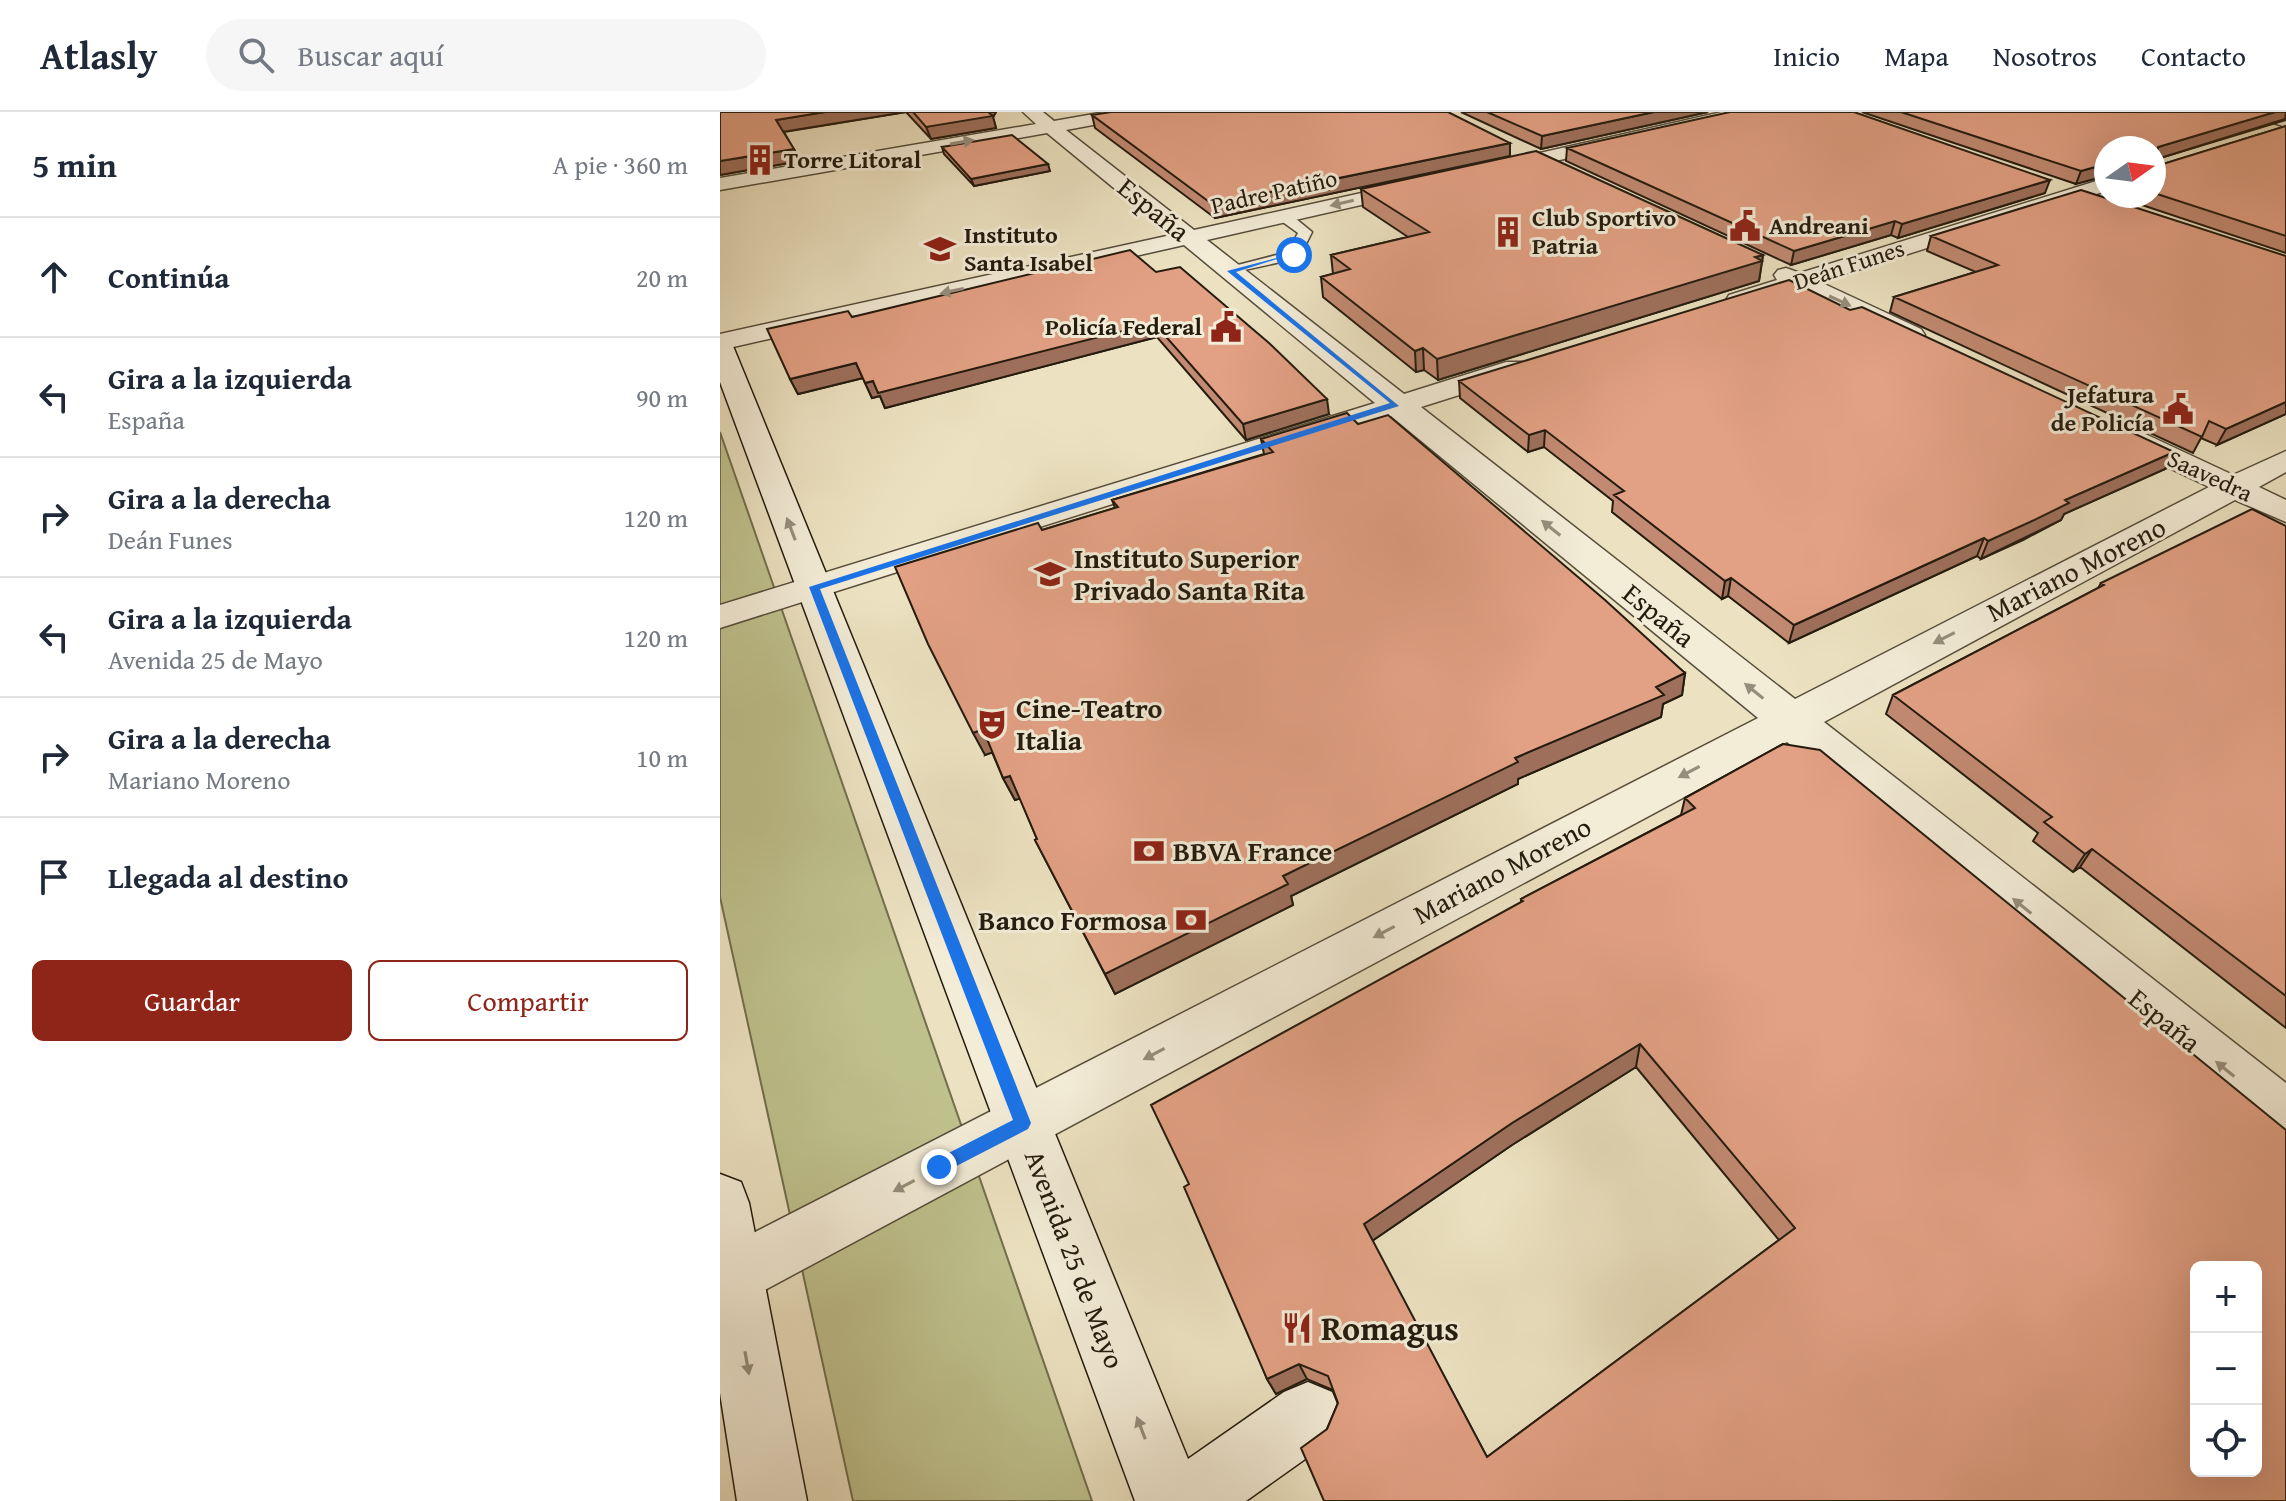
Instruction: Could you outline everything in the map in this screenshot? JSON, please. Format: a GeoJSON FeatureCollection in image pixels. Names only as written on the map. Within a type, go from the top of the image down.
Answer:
{"type":"FeatureCollection","features":[{"type":"Feature","properties":{"kind":"street"},"geometry":{"type":"LineString","coordinates":[[720,184],[1041,119],[1136,112]]}},
{"type":"Feature","properties":{"kind":"street","name":"Padre Patiño"},"geometry":{"type":"LineString","coordinates":[[720,344],[1746,112]]}},
{"type":"Feature","properties":{"kind":"street"},"geometry":{"type":"LineString","coordinates":[[2249,112],[2286,122]]}},
{"type":"Feature","properties":{"kind":"street","name":"España"},"geometry":{"type":"LineString","coordinates":[[1041,119],[2286,1117]]}},
{"type":"Feature","properties":{"kind":"street"},"geometry":{"type":"LineString","coordinates":[[2257,137],[2286,128]]}},
{"type":"Feature","properties":{"kind":"street"},"geometry":{"type":"LineString","coordinates":[[1496,139],[1579,178]]}},
{"type":"Feature","properties":{"kind":"street"},"geometry":{"type":"LineString","coordinates":[[2046,183],[2077,193]]}},
{"type":"Feature","properties":{"kind":"street","name":"Deán Funes"},"geometry":{"type":"LineString","coordinates":[[1709,308],[2077,193],[2094,193]]}},
{"type":"Feature","properties":{"kind":"street"},"geometry":{"type":"LineString","coordinates":[[1758,262],[1939,348]]}},
{"type":"Feature","properties":{"kind":"street","name":"Avenida 25 de Mayo"},"geometry":{"type":"LineString","coordinates":[[720,344],[1170,1501]]}},
{"type":"Feature","properties":{"kind":"street"},"geometry":{"type":"LineString","coordinates":[[720,617],[1545,359]]}},
{"type":"Feature","properties":{"kind":"street","name":"Saavedra"},"geometry":{"type":"LineString","coordinates":[[2094,421],[2286,512]]}},
{"type":"Feature","properties":{"kind":"street","name":"Mariano Moreno"},"geometry":{"type":"LineString","coordinates":[[726,1280],[2286,460]]}},
{"type":"Feature","properties":{"kind":"street"},"geometry":{"type":"LineString","coordinates":[[720,1203],[726,1280],[772,1501]]}},
{"type":"Feature","properties":{"kind":"street"},"geometry":{"type":"LineString","coordinates":[[1187,1501],[1308,1416]]}},
{"type":"Feature","properties":{"kind":"lane"},"geometry":{"type":"LineString","coordinates":[[1231,271],[1294,255],[1305,232],[1285,217]]}},
{"type":"Feature","properties":{"kind":"green space"},"geometry":{"type":"Polygon","coordinates":[[[720,432],[1092,1501],[853,1501],[720,897],[720,432]]]}},
{"type":"Feature","properties":{"kind":"building"},"geometry":{"type":"Polygon","coordinates":[[[720,112],[825,112],[776,120],[794,149],[720,161],[720,112]]]}},
{"type":"Feature","properties":{"kind":"building"},"geometry":{"type":"Polygon","coordinates":[[[913,112],[988,112],[993,116],[926,127],[913,112]]]}},
{"type":"Feature","properties":{"kind":"building"},"geometry":{"type":"Polygon","coordinates":[[[1111,112],[1448,112],[1510,143],[1212,204],[1092,115],[1111,112]]]}},
{"type":"Feature","properties":{"kind":"building"},"geometry":{"type":"Polygon","coordinates":[[[1487,112],[1654,112],[1542,136],[1487,112]]]}},
{"type":"Feature","properties":{"kind":"building"},"geometry":{"type":"Polygon","coordinates":[[[1730,112],[1854,112],[2050,180],[1902,224],[1895,221],[1794,251],[1567,148],[1730,112]]]}},
{"type":"Feature","properties":{"kind":"building"},"geometry":{"type":"Polygon","coordinates":[[[1901,112],[2275,112],[2166,145],[2166,136],[2094,136],[2094,167],[2081,171],[1901,112]]]}},
{"type":"Feature","properties":{"kind":"building"},"geometry":{"type":"Polygon","coordinates":[[[2286,126],[2286,236],[2166,197],[2166,163],[2286,126]]]}},
{"type":"Feature","properties":{"kind":"building"},"geometry":{"type":"Polygon","coordinates":[[[1012,135],[1048,164],[971,179],[942,147],[1012,135]]]}},
{"type":"Feature","properties":{"kind":"building"},"geometry":{"type":"Polygon","coordinates":[[[1536,151],[1763,255],[1755,257],[1762,261],[1437,359],[1423,348],[1415,351],[1321,277],[1350,269],[1331,255],[1429,232],[1361,189],[1536,151]]]}},
{"type":"Feature","properties":{"kind":"building"},"geometry":{"type":"Polygon","coordinates":[[[2081,190],[2094,194],[2094,208],[2137,208],[2286,256],[2286,402],[2226,429],[2209,421],[2202,437],[1894,297],[1998,265],[1931,236],[2081,190]]]}},
{"type":"Feature","properties":{"kind":"building"},"geometry":{"type":"Polygon","coordinates":[[[1130,250],[1156,272],[1180,267],[1269,343],[1327,399],[1243,424],[1154,323],[878,393],[873,381],[865,383],[856,363],[790,379],[767,329],[848,311],[852,317],[1130,250]]]}},
{"type":"Feature","properties":{"kind":"building"},"geometry":{"type":"Polygon","coordinates":[[[1789,280],[1850,310],[1862,307],[2174,452],[2065,500],[2069,503],[2030,522],[1988,541],[1984,538],[1794,625],[1731,578],[1725,581],[1614,495],[1624,491],[1545,430],[1529,435],[1459,381],[1789,280]]]}},
{"type":"Feature","properties":{"kind":"building"},"geometry":{"type":"Polygon","coordinates":[[[1347,413],[1358,424],[1388,415],[1605,600],[1685,673],[1656,687],[1664,695],[1515,758],[1518,762],[1283,876],[1288,884],[1105,974],[1035,840],[1010,776],[1003,778],[983,729],[973,733],[928,644],[895,567],[1038,523],[1042,530],[1118,507],[1112,500],[1273,452],[1261,439],[1347,413]]]}},
{"type":"Feature","properties":{"kind":"building"},"geometry":{"type":"Polygon","coordinates":[[[2252,509],[2286,526],[2286,996],[2092,849],[2085,854],[2044,822],[2052,817],[1893,695],[2104,585],[2101,583],[2252,509]]]}},
{"type":"Feature","properties":{"kind":"building"},"geometry":{"type":"Polygon","coordinates":[[[1783,744],[1820,750],[2286,1130],[2286,1501],[1324,1501],[1301,1448],[1327,1429],[1338,1403],[1328,1376],[1299,1364],[1267,1379],[1184,1187],[1189,1184],[1151,1105],[1523,901],[1521,899],[1695,808],[1685,798],[1783,744]],[[1640,1044],[1512,1123],[1364,1224],[1487,1457],[1795,1228],[1640,1044]]]}},
{"type":"Feature","properties":{"kind":"place","name":"Torre Litoral"},"geometry":{"type":"Point","coordinates":[760,160]}},
{"type":"Feature","properties":{"kind":"place","name":"Andreani"},"geometry":{"type":"Point","coordinates":[1745,226]}},
{"type":"Feature","properties":{"kind":"place","name":"Club Sportivo Patria"},"geometry":{"type":"Point","coordinates":[1508,232]}},
{"type":"Feature","properties":{"kind":"place","name":"Instituto Santa Isabel"},"geometry":{"type":"Point","coordinates":[940,249]}},
{"type":"Feature","properties":{"kind":"place","name":"Policía Federal"},"geometry":{"type":"Point","coordinates":[1226,327]}},
{"type":"Feature","properties":{"kind":"place","name":"Jefatura de Policía"},"geometry":{"type":"Point","coordinates":[2178,409]}},
{"type":"Feature","properties":{"kind":"place","name":"Instituto Superior Privado Santa Rita"},"geometry":{"type":"Point","coordinates":[1050,574]}},
{"type":"Feature","properties":{"kind":"place","name":"Cine-Teatro Italia"},"geometry":{"type":"Point","coordinates":[992,724]}},
{"type":"Feature","properties":{"kind":"place","name":"BBVA France"},"geometry":{"type":"Point","coordinates":[1149,851]}},
{"type":"Feature","properties":{"kind":"place","name":"Banco Formosa"},"geometry":{"type":"Point","coordinates":[1191,920]}},
{"type":"Feature","properties":{"kind":"place","name":"Romagus"},"geometry":{"type":"Point","coordinates":[1297,1328]}},
{"type":"Feature","properties":{"kind":"route"},"geometry":{"type":"LineString","coordinates":[[939,1167],[1022,1123],[814,587],[1396,404],[1231,271],[1294,255]]}}]}
